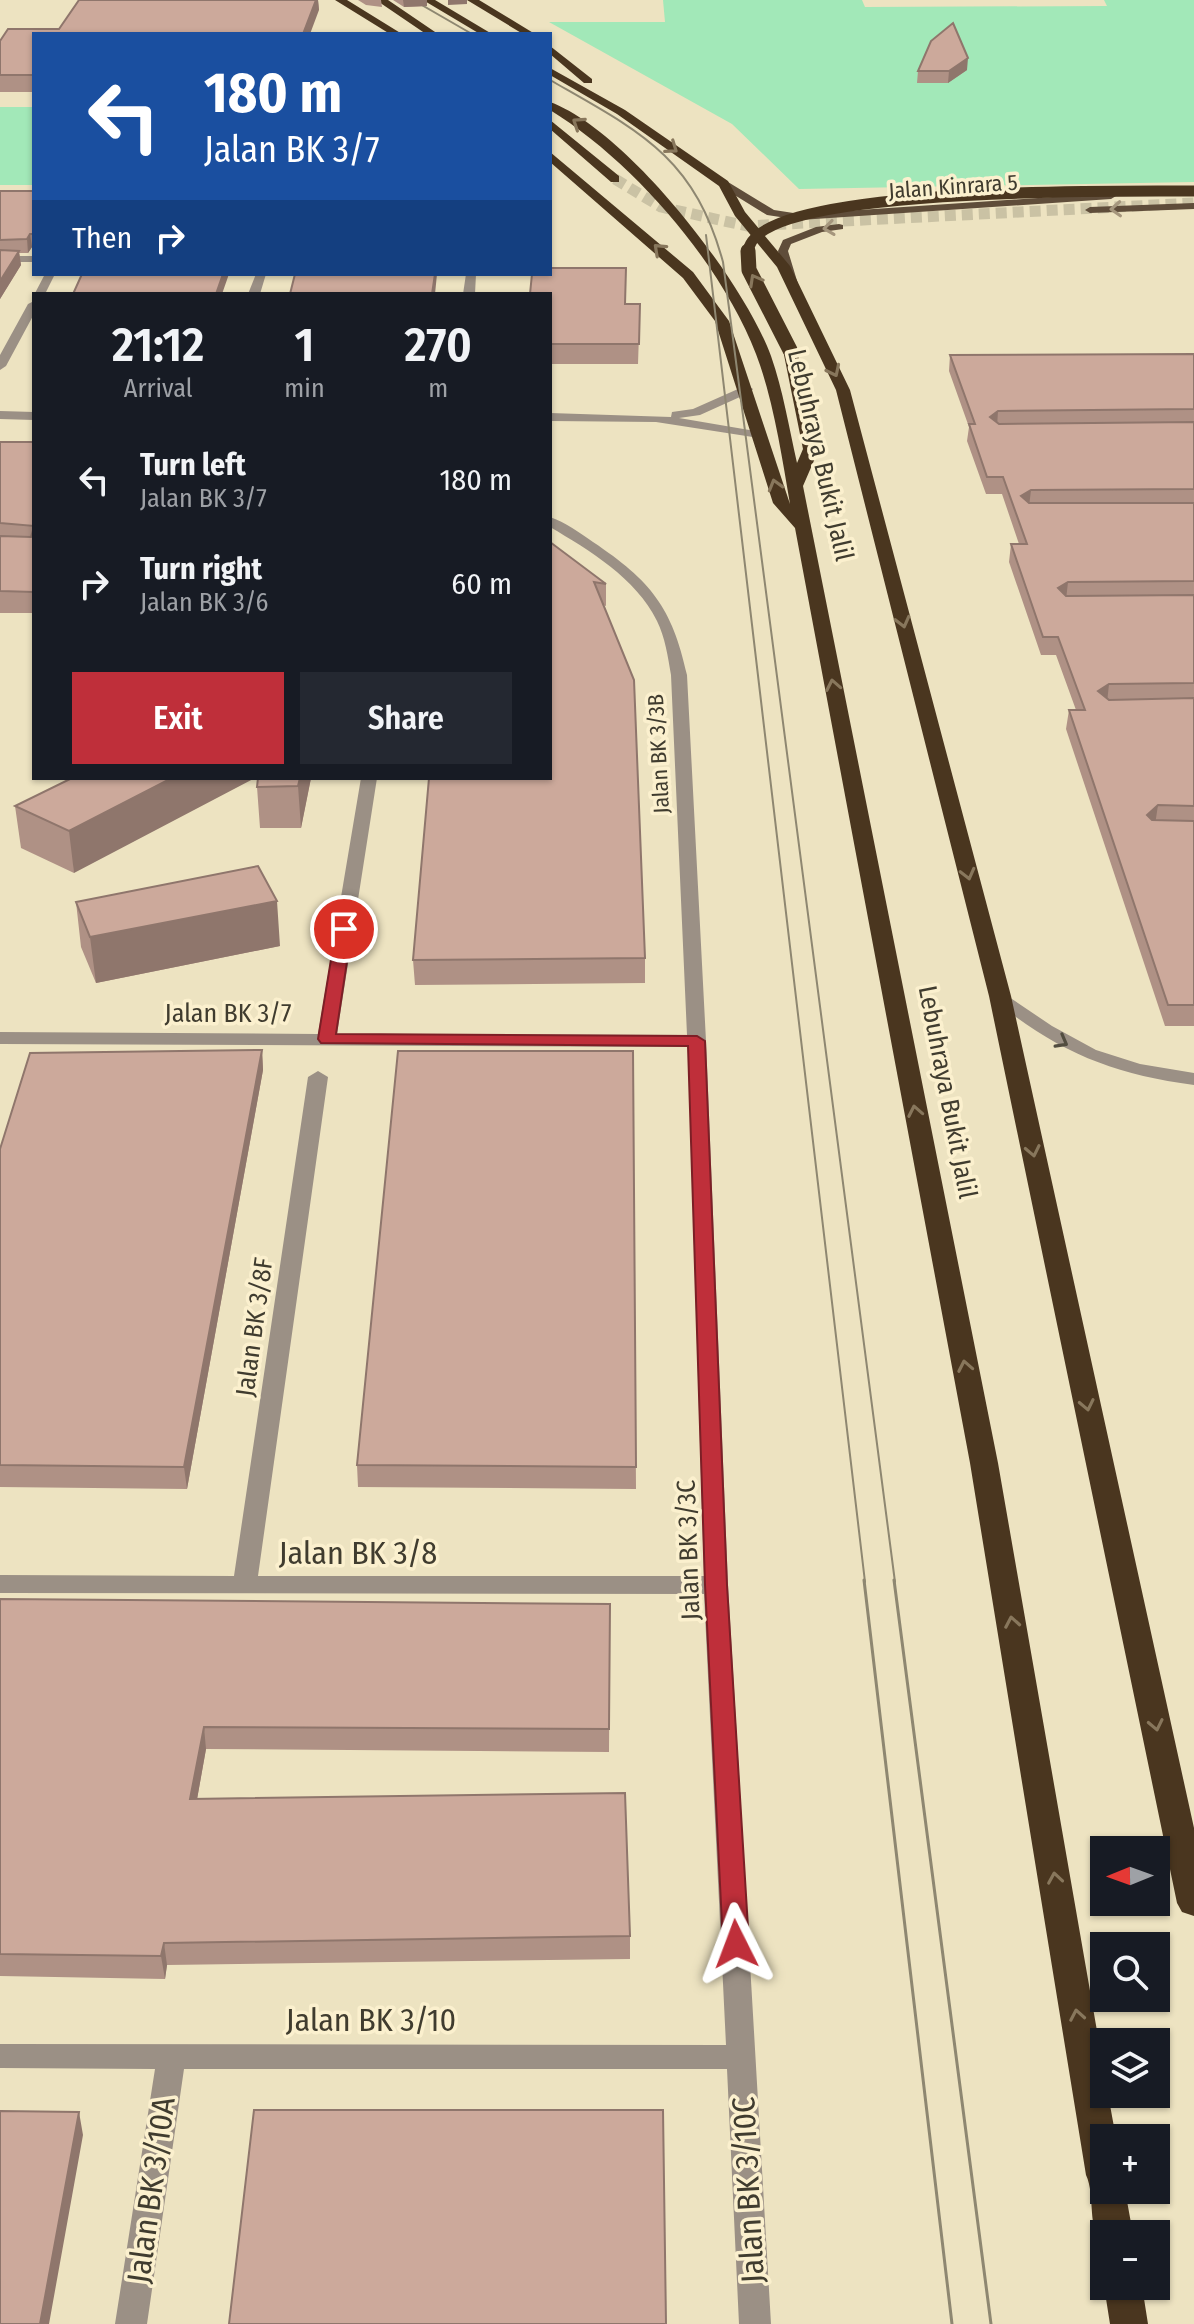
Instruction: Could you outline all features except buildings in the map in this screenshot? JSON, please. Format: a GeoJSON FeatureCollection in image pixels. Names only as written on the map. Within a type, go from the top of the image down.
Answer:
{"type":"FeatureCollection","features":[{"type":"Feature","properties":{"kind":"highway"},"geometry":{"type":"LineString","coordinates":[[340,0],[394,32]]}},
{"type":"Feature","properties":{"kind":"highway"},"geometry":{"type":"LineString","coordinates":[[381,0],[430,32]]}},
{"type":"Feature","properties":{"kind":"highway"},"geometry":{"type":"LineString","coordinates":[[428,0],[484,32]]}},
{"type":"Feature","properties":{"kind":"highway"},"geometry":{"type":"LineString","coordinates":[[472,0],[527,32]]}},
{"type":"Feature","properties":{"kind":"highway"},"geometry":{"type":"LineString","coordinates":[[552,51],[621,112]]}},
{"type":"Feature","properties":{"kind":"highway","name":"Lebuhraya Bukit Jalil"},"geometry":{"type":"LineString","coordinates":[[552,72],[621,112],[724,184],[739,213],[773,250],[843,390],[1000,996],[1194,1903]]}},
{"type":"Feature","properties":{"kind":"highway","name":"Lebuhraya Bukit Jalil"},"geometry":{"type":"LineString","coordinates":[[552,106],[584,126],[646,180],[738,299],[764,357],[795,486],[984,1463],[1095,2124]]}},
{"type":"Feature","properties":{"kind":"highway"},"geometry":{"type":"LineString","coordinates":[[552,125],[615,179]]}},
{"type":"Feature","properties":{"kind":"highway"},"geometry":{"type":"LineString","coordinates":[[552,158],[688,275],[722,321],[747,389],[781,503],[802,526]]}},
{"type":"Feature","properties":{"kind":"highway"},"geometry":{"type":"LineString","coordinates":[[795,486],[811,449],[790,350],[749,270],[747,259],[754,238],[785,221],[839,207],[919,199],[1194,192]]}},
{"type":"Feature","properties":{"kind":"highway"},"geometry":{"type":"LineString","coordinates":[[1125,2300],[1129,2324]]}},
{"type":"Feature","properties":{"kind":"main road","name":"Jalan Kinrara 5"},"geometry":{"type":"LineString","coordinates":[[724,184],[771,213],[800,217],[1194,192]]}},
{"type":"Feature","properties":{"kind":"main road","name":"Jalan Kinrara 5"},"geometry":{"type":"LineString","coordinates":[[792,284],[783,251],[787,242],[820,229],[1194,206]]}},
{"type":"Feature","properties":{"kind":"street"},"geometry":{"type":"LineString","coordinates":[[0,259],[32,259]]}},
{"type":"Feature","properties":{"kind":"street"},"geometry":{"type":"LineString","coordinates":[[0,366],[32,308]]}},
{"type":"Feature","properties":{"kind":"street"},"geometry":{"type":"LineString","coordinates":[[552,417],[656,418],[696,412],[747,389]]}},
{"type":"Feature","properties":{"kind":"street"},"geometry":{"type":"LineString","coordinates":[[0,415],[32,416]]}},
{"type":"Feature","properties":{"kind":"street"},"geometry":{"type":"LineString","coordinates":[[656,418],[761,436]]}},
{"type":"Feature","properties":{"kind":"street","name":"Jalan BK 3/3B"},"geometry":{"type":"LineString","coordinates":[[552,522],[608,559],[643,592],[664,618],[673,648],[679,675],[697,1041]]}},
{"type":"Feature","properties":{"kind":"street"},"geometry":{"type":"LineString","coordinates":[[327,1039],[369,780]]}},
{"type":"Feature","properties":{"kind":"street"},"geometry":{"type":"LineString","coordinates":[[1000,996],[1040,1030],[1075,1050],[1161,1075],[1194,1079]]}},
{"type":"Feature","properties":{"kind":"street","name":"Jalan BK 3/7"},"geometry":{"type":"LineString","coordinates":[[0,1038],[697,1041]]}},
{"type":"Feature","properties":{"kind":"street","name":"Jalan BK 3/3C"},"geometry":{"type":"LineString","coordinates":[[697,1041],[716,1585],[742,2057]]}},
{"type":"Feature","properties":{"kind":"street","name":"Jalan BK 3/8F"},"geometry":{"type":"LineString","coordinates":[[245,1585],[318,1077]]}},
{"type":"Feature","properties":{"kind":"street","name":"Jalan BK 3/8"},"geometry":{"type":"LineString","coordinates":[[0,1584],[716,1585]]}},
{"type":"Feature","properties":{"kind":"street","name":"Jalan BK 3/10"},"geometry":{"type":"LineString","coordinates":[[0,2056],[742,2057]]}},
{"type":"Feature","properties":{"kind":"street","name":"Jalan BK 3/10A"},"geometry":{"type":"LineString","coordinates":[[131,2324],[171,2056]]}},
{"type":"Feature","properties":{"kind":"street","name":"Jalan BK 3/10C"},"geometry":{"type":"LineString","coordinates":[[742,2057],[755,2324]]}},
{"type":"Feature","properties":{"kind":"green space"},"geometry":{"type":"Polygon","coordinates":[[[663,0],[862,0],[865,7],[1107,6],[1104,0],[1194,0],[1194,182],[799,189],[732,124],[549,22],[665,22],[663,0]]]}},
{"type":"Feature","properties":{"kind":"green space"},"geometry":{"type":"Polygon","coordinates":[[[0,107],[32,107],[32,185],[0,185],[0,107]]]}},
{"type":"Feature","properties":{"kind":"tunnel"},"geometry":{"type":"LineString","coordinates":[[615,179],[661,207],[747,226],[1194,203]]}},
{"type":"Feature","properties":{"kind":"tram line"},"geometry":{"type":"LineString","coordinates":[[413,0],[469,32]]}},
{"type":"Feature","properties":{"kind":"tram line"},"geometry":{"type":"LineString","coordinates":[[552,81],[636,132],[679,171],[711,226],[723,262],[895,1582]]}},
{"type":"Feature","properties":{"kind":"tram line"},"geometry":{"type":"LineString","coordinates":[[706,235],[865,1582]]}},
{"type":"Feature","properties":{"kind":"tram line"},"geometry":{"type":"LineString","coordinates":[[864,1580],[952,2324]]}},
{"type":"Feature","properties":{"kind":"tram line"},"geometry":{"type":"LineString","coordinates":[[894,1580],[991,2324]]}},
{"type":"Feature","properties":{"kind":"route"},"geometry":{"type":"LineString","coordinates":[[344,929],[327,1039],[697,1041],[716,1585],[736,1944]]}}]}
